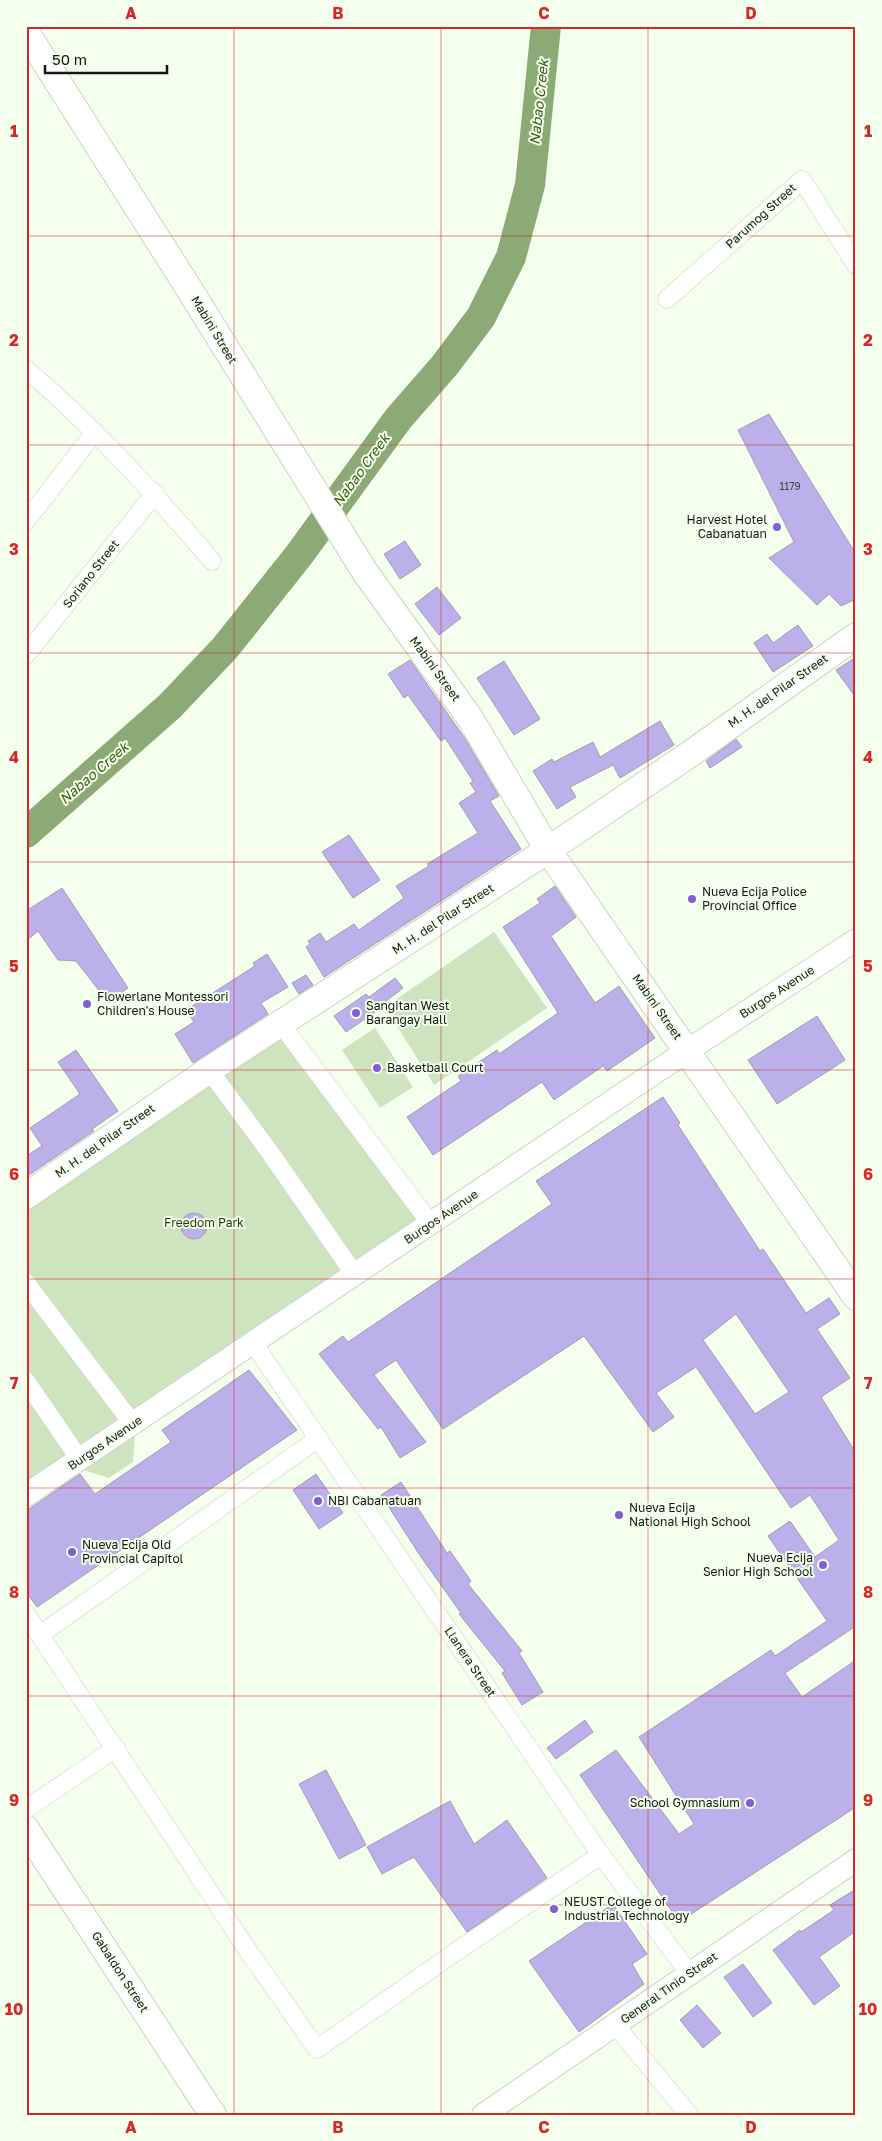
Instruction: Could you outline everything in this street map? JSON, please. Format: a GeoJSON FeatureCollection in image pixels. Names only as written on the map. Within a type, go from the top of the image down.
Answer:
{"type":"FeatureCollection","features":[{"type":"Feature","properties":{"kind":"main road","name":"Mabini Street"},"geometry":{"type":"LineString","coordinates":[[26,32],[186,284],[365,572],[470,718],[548,850],[856,1297]]}},
{"type":"Feature","properties":{"kind":"main road","name":"M. H. del Pilar Street"},"geometry":{"type":"LineString","coordinates":[[26,1196],[209,1070],[548,850],[690,754],[856,636]]}},
{"type":"Feature","properties":{"kind":"main road","name":"Gabaldon Street"},"geometry":{"type":"LineString","coordinates":[[26,1829],[213,2115]]}},
{"type":"Feature","properties":{"kind":"street","name":"Parumog Street"},"geometry":{"type":"LineString","coordinates":[[667,300],[802,180],[856,265]]}},
{"type":"Feature","properties":{"kind":"street"},"geometry":{"type":"LineString","coordinates":[[28,373],[95,432],[155,493],[212,561]]}},
{"type":"Feature","properties":{"kind":"street"},"geometry":{"type":"LineString","coordinates":[[26,521],[95,432]]}},
{"type":"Feature","properties":{"kind":"street","name":"Soriano Street"},"geometry":{"type":"LineString","coordinates":[[26,655],[155,493]]}},
{"type":"Feature","properties":{"kind":"street","name":"Burgos Avenue"},"geometry":{"type":"LineString","coordinates":[[26,1495],[686,1051],[856,940]]}},
{"type":"Feature","properties":{"kind":"street"},"geometry":{"type":"LineString","coordinates":[[281,1024],[431,1224]]}},
{"type":"Feature","properties":{"kind":"street"},"geometry":{"type":"LineString","coordinates":[[209,1070],[269,1151],[355,1275]]}},
{"type":"Feature","properties":{"kind":"street"},"geometry":{"type":"LineString","coordinates":[[26,1283],[133,1424]]}},
{"type":"Feature","properties":{"kind":"street","name":"Llanera Street"},"geometry":{"type":"LineString","coordinates":[[256,1347],[601,1855],[689,1973]]}},
{"type":"Feature","properties":{"kind":"street"},"geometry":{"type":"LineString","coordinates":[[26,1381],[80,1460]]}},
{"type":"Feature","properties":{"kind":"street"},"geometry":{"type":"LineString","coordinates":[[41,1634],[319,1438]]}},
{"type":"Feature","properties":{"kind":"street"},"geometry":{"type":"LineString","coordinates":[[26,1614],[41,1634],[249,1952],[317,2049],[457,1951],[601,1855]]}},
{"type":"Feature","properties":{"kind":"street"},"geometry":{"type":"LineString","coordinates":[[26,1809],[116,1748]]}},
{"type":"Feature","properties":{"kind":"street","name":"General Tinio Street"},"geometry":{"type":"LineString","coordinates":[[483,2115],[856,1860]]}},
{"type":"Feature","properties":{"kind":"street"},"geometry":{"type":"LineString","coordinates":[[615,2025],[688,2115]]}},
{"type":"Feature","properties":{"kind":"green space"},"geometry":{"type":"Polygon","coordinates":[[[494,932],[547,1008],[434,1085],[385,1007],[494,932]]]}},
{"type":"Feature","properties":{"kind":"green space","name":"Basketball Court"},"geometry":{"type":"Polygon","coordinates":[[[375,1028],[413,1087],[380,1108],[342,1050],[375,1028]]]}},
{"type":"Feature","properties":{"kind":"green space","name":"Freedom Park"},"geometry":{"type":"Polygon","coordinates":[[[281,1029],[418,1220],[26,1483],[26,1202],[281,1029]]]}},
{"type":"Feature","properties":{"kind":"green space"},"geometry":{"type":"Polygon","coordinates":[[[135,1434],[133,1462],[109,1478],[83,1470],[135,1434]]]}},
{"type":"Feature","properties":{"kind":"building"},"geometry":{"type":"Polygon","coordinates":[[[769,414],[856,554],[856,599],[841,606],[829,594],[817,605],[769,558],[794,542],[738,430],[769,414]]]}},
{"type":"Feature","properties":{"kind":"building"},"geometry":{"type":"Polygon","coordinates":[[[405,541],[421,565],[400,579],[384,554],[405,541]]]}},
{"type":"Feature","properties":{"kind":"building"},"geometry":{"type":"Polygon","coordinates":[[[437,587],[461,618],[439,635],[415,604],[437,587]]]}},
{"type":"Feature","properties":{"kind":"building"},"geometry":{"type":"Polygon","coordinates":[[[798,625],[813,646],[773,672],[754,643],[767,634],[773,643],[798,625]]]}},
{"type":"Feature","properties":{"kind":"building"},"geometry":{"type":"Polygon","coordinates":[[[856,657],[856,698],[836,670],[856,657]]]}},
{"type":"Feature","properties":{"kind":"building"},"geometry":{"type":"Polygon","coordinates":[[[410,660],[464,737],[499,796],[490,801],[521,849],[324,977],[306,947],[310,944],[308,941],[320,933],[326,942],[354,924],[359,930],[404,898],[396,886],[429,866],[427,864],[478,833],[459,803],[476,792],[470,783],[473,781],[445,738],[441,741],[408,695],[404,698],[388,674],[410,660]]]}},
{"type":"Feature","properties":{"kind":"building"},"geometry":{"type":"Polygon","coordinates":[[[504,661],[540,719],[514,735],[477,678],[504,661]]]}},
{"type":"Feature","properties":{"kind":"building"},"geometry":{"type":"Polygon","coordinates":[[[660,721],[674,745],[620,778],[613,765],[570,787],[576,797],[557,809],[533,771],[552,759],[554,762],[593,742],[600,757],[660,721]]]}},
{"type":"Feature","properties":{"kind":"building"},"geometry":{"type":"Polygon","coordinates":[[[736,739],[742,747],[710,768],[706,761],[736,739]]]}},
{"type":"Feature","properties":{"kind":"building"},"geometry":{"type":"Polygon","coordinates":[[[349,835],[380,880],[353,898],[322,852],[349,835]]]}},
{"type":"Feature","properties":{"kind":"building"},"geometry":{"type":"Polygon","coordinates":[[[555,886],[576,917],[551,936],[595,1003],[619,986],[655,1038],[607,1071],[603,1066],[554,1100],[542,1082],[433,1155],[407,1117],[461,1081],[458,1076],[497,1050],[499,1054],[558,1013],[503,927],[540,903],[537,899],[555,886]]]}},
{"type":"Feature","properties":{"kind":"building"},"geometry":{"type":"Polygon","coordinates":[[[62,888],[128,988],[108,1002],[76,961],[58,960],[38,931],[26,941],[26,911],[62,888]]]}},
{"type":"Feature","properties":{"kind":"building"},"geometry":{"type":"Polygon","coordinates":[[[267,954],[288,987],[261,1003],[268,1014],[193,1063],[175,1034],[194,1022],[186,1010],[255,966],[253,963],[267,954]]]}},
{"type":"Feature","properties":{"kind":"building"},"geometry":{"type":"Polygon","coordinates":[[[306,975],[313,985],[299,994],[292,983],[306,975]]]}},
{"type":"Feature","properties":{"kind":"building","name":"Sangitan West Barangay Hall"},"geometry":{"type":"Polygon","coordinates":[[[395,978],[403,988],[377,1008],[378,1010],[346,1032],[334,1016],[366,994],[369,997],[395,978]]]}},
{"type":"Feature","properties":{"kind":"building"},"geometry":{"type":"Polygon","coordinates":[[[817,1016],[845,1060],[777,1104],[748,1060],[817,1016]]]}},
{"type":"Feature","properties":{"kind":"building"},"geometry":{"type":"Polygon","coordinates":[[[76,1050],[118,1111],[92,1129],[94,1131],[26,1177],[26,1156],[42,1146],[30,1128],[80,1094],[58,1062],[76,1050]]]}},
{"type":"Feature","properties":{"kind":"building"},"geometry":{"type":"Polygon","coordinates":[[[663,1097],[680,1123],[678,1125],[760,1251],[763,1249],[806,1313],[829,1298],[840,1314],[817,1329],[850,1378],[821,1397],[856,1453],[856,1626],[785,1673],[802,1697],[856,1660],[856,1807],[679,1922],[580,1775],[616,1750],[679,1834],[694,1824],[639,1737],[771,1650],[775,1656],[827,1621],[768,1536],[790,1521],[815,1557],[839,1540],[810,1495],[791,1508],[696,1367],[656,1393],[674,1417],[653,1432],[584,1336],[443,1429],[396,1360],[374,1375],[426,1442],[400,1458],[381,1427],[378,1429],[319,1354],[343,1336],[348,1342],[552,1204],[536,1181],[663,1097]],[[736,1314],[703,1340],[755,1414],[789,1392],[736,1314]]]}},
{"type":"Feature","properties":{"kind":"building"},"geometry":{"type":"Polygon","coordinates":[[[194,1213],[203,1217],[207,1226],[203,1235],[194,1239],[185,1235],[181,1226],[185,1217],[194,1213]]]}},
{"type":"Feature","properties":{"kind":"building","name":"Nueva Ecija Old Provincial Capitol"},"geometry":{"type":"Polygon","coordinates":[[[249,1370],[297,1430],[37,1607],[26,1592],[26,1511],[80,1474],[95,1494],[171,1442],[162,1430],[249,1370]]]}},
{"type":"Feature","properties":{"kind":"building","name":"NBI Cabanatuan"},"geometry":{"type":"Polygon","coordinates":[[[316,1474],[343,1513],[319,1529],[293,1490],[316,1474]]]}},
{"type":"Feature","properties":{"kind":"building"},"geometry":{"type":"Polygon","coordinates":[[[401,1482],[447,1553],[450,1551],[471,1581],[468,1584],[522,1651],[519,1653],[543,1692],[522,1705],[502,1673],[505,1671],[459,1614],[461,1613],[421,1557],[381,1495],[401,1482]]]}},
{"type":"Feature","properties":{"kind":"building"},"geometry":{"type":"Polygon","coordinates":[[[585,1720],[593,1732],[556,1759],[547,1748],[585,1720]]]}},
{"type":"Feature","properties":{"kind":"building"},"geometry":{"type":"Polygon","coordinates":[[[326,1770],[366,1845],[339,1859],[299,1784],[326,1770]]]}},
{"type":"Feature","properties":{"kind":"building"},"geometry":{"type":"Polygon","coordinates":[[[450,1801],[474,1844],[507,1820],[547,1878],[467,1932],[414,1857],[382,1874],[367,1847],[450,1801]]]}},
{"type":"Feature","properties":{"kind":"building"},"geometry":{"type":"Polygon","coordinates":[[[856,1889],[856,1931],[819,1957],[840,1986],[814,2005],[773,1950],[800,1930],[801,1932],[834,1910],[830,1905],[856,1889]]]}},
{"type":"Feature","properties":{"kind":"building"},"geometry":{"type":"Polygon","coordinates":[[[613,1904],[647,1954],[632,1964],[644,1984],[579,2032],[529,1961],[613,1904]]]}},
{"type":"Feature","properties":{"kind":"building"},"geometry":{"type":"Polygon","coordinates":[[[743,1964],[772,2003],[753,2017],[724,1977],[743,1964]]]}},
{"type":"Feature","properties":{"kind":"building"},"geometry":{"type":"Polygon","coordinates":[[[697,2005],[721,2033],[703,2048],[680,2020],[697,2005]]]}},
{"type":"Feature","properties":{"kind":"waterway","name":"Nabao Creek"},"geometry":{"type":"LineString","coordinates":[[26,833],[170,706],[225,648],[299,555],[398,419],[445,365],[481,317],[511,257],[530,185],[546,26]]}},
{"type":"Feature","properties":{"kind":"place","name":"Harvest Hotel Cabanatuan"},"geometry":{"type":"Point","coordinates":[777,527]}},
{"type":"Feature","properties":{"kind":"place","name":"Nueva Ecija Police Provincial Office"},"geometry":{"type":"Point","coordinates":[692,899]}},
{"type":"Feature","properties":{"kind":"place","name":"Flowerlane Montessori Children's House"},"geometry":{"type":"Point","coordinates":[87,1004]}},
{"type":"Feature","properties":{"kind":"place","name":"Sangitan West Barangay Hall"},"geometry":{"type":"Point","coordinates":[356,1013]}},
{"type":"Feature","properties":{"kind":"place","name":"Basketball Court"},"geometry":{"type":"Point","coordinates":[377,1068]}},
{"type":"Feature","properties":{"kind":"place","name":"NBI Cabanatuan"},"geometry":{"type":"Point","coordinates":[318,1501]}},
{"type":"Feature","properties":{"kind":"place","name":"Nueva Ecija National High School"},"geometry":{"type":"Point","coordinates":[619,1515]}},
{"type":"Feature","properties":{"kind":"place","name":"Nueva Ecija Old Provincial Capitol"},"geometry":{"type":"Point","coordinates":[72,1552]}},
{"type":"Feature","properties":{"kind":"place","name":"Nueva Ecija Senior High School"},"geometry":{"type":"Point","coordinates":[823,1565]}},
{"type":"Feature","properties":{"kind":"place","name":"School Gymnasium"},"geometry":{"type":"Point","coordinates":[750,1803]}},
{"type":"Feature","properties":{"kind":"place","name":"NEUST College of Industrial Technology"},"geometry":{"type":"Point","coordinates":[554,1909]}}]}
